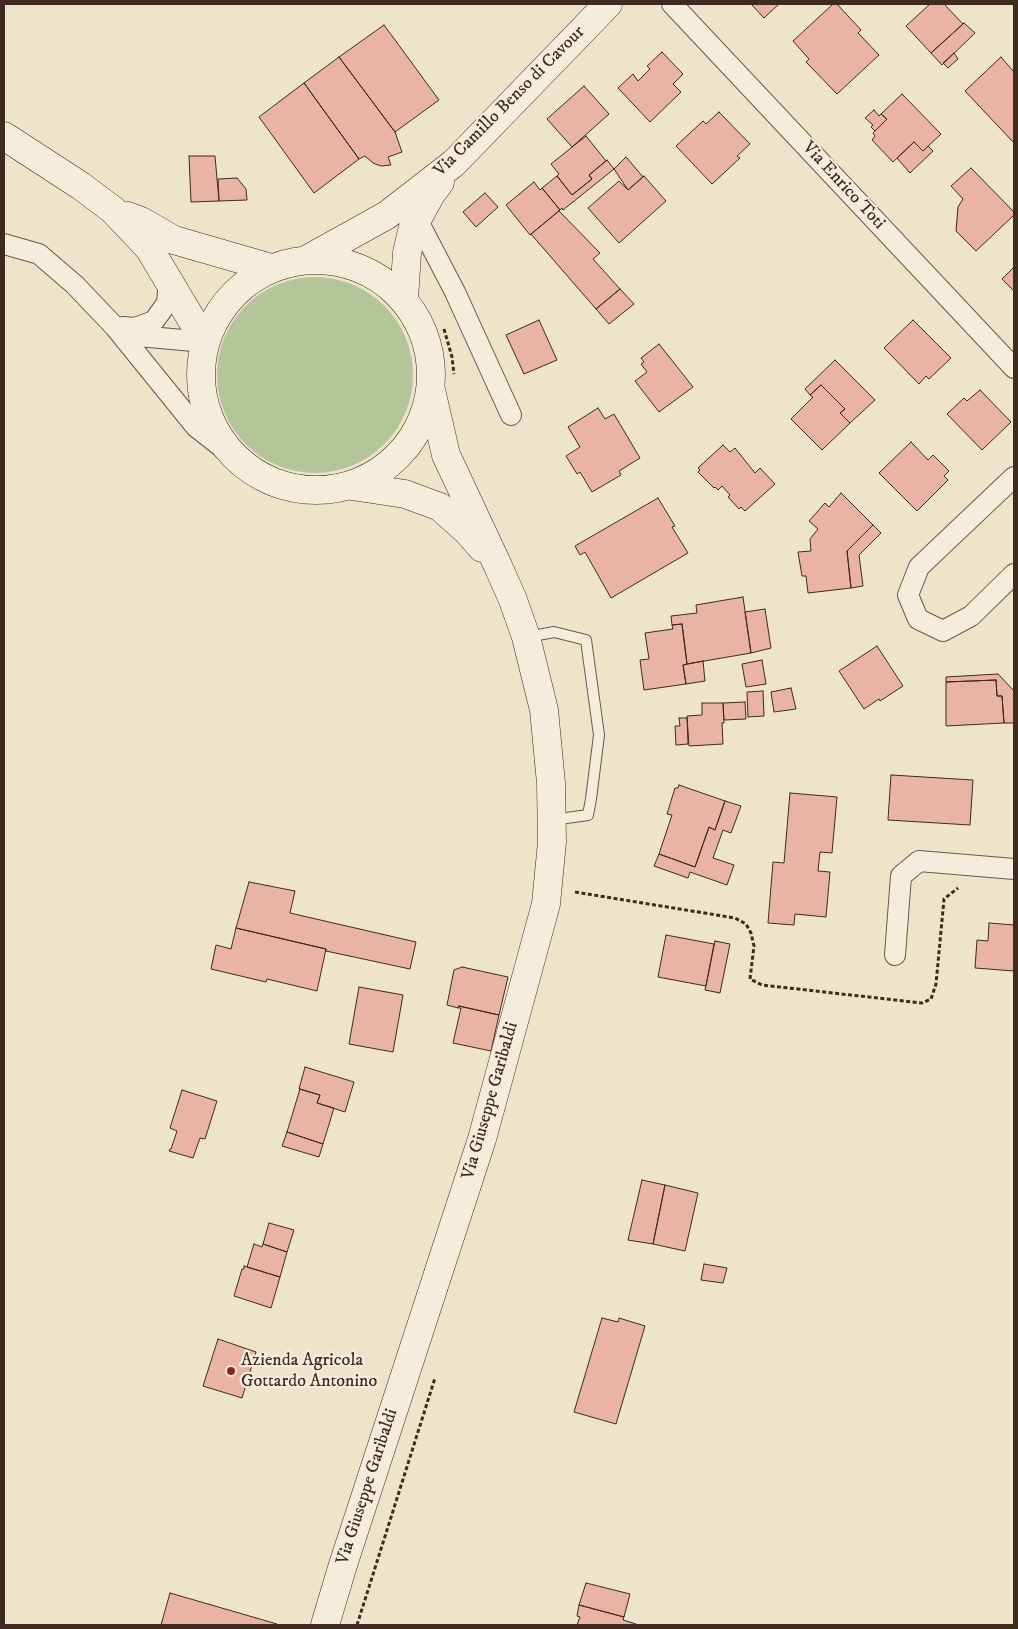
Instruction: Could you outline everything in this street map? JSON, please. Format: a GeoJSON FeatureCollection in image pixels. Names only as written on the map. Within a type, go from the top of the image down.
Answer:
{"type":"FeatureCollection","features":[{"type":"Feature","properties":{"kind":"main road","name":"Via Camillo Benso di Cavour"},"geometry":{"type":"LineString","coordinates":[[404,299],[407,253],[412,227],[410,211],[431,194],[454,163],[608,4]]}},
{"type":"Feature","properties":{"kind":"main road"},"geometry":{"type":"LineString","coordinates":[[4,136],[81,186],[113,210],[149,248],[205,342]]}},
{"type":"Feature","properties":{"kind":"main road"},"geometry":{"type":"LineString","coordinates":[[113,210],[141,221],[174,240],[271,268]]}},
{"type":"Feature","properties":{"kind":"main road"},"geometry":{"type":"LineString","coordinates":[[306,260],[387,215],[410,211]]}},
{"type":"Feature","properties":{"kind":"main road"},"geometry":{"type":"LineString","coordinates":[[306,260],[343,262],[376,276],[404,299],[422,326],[428,350],[442,383],[406,449],[381,471],[352,486],[320,491],[288,488],[258,476],[232,456],[214,431],[203,402],[200,372],[205,342],[220,311],[242,286],[271,268],[306,260]]}},
{"type":"Feature","properties":{"kind":"main road","name":"Via Giuseppe Garibaldi"},"geometry":{"type":"LineString","coordinates":[[325,1625],[482,1139],[546,904],[552,842],[551,783],[544,710],[526,637],[513,600],[446,455],[442,383]]}},
{"type":"Feature","properties":{"kind":"main road","name":"Via Giuseppe Garibaldi"},"geometry":{"type":"LineString","coordinates":[[352,486],[405,494],[440,507],[467,531],[498,566]]}},
{"type":"Feature","properties":{"kind":"street","name":"Via Enrico Toti"},"geometry":{"type":"LineString","coordinates":[[672,4],[1014,368]]}},
{"type":"Feature","properties":{"kind":"street"},"geometry":{"type":"LineString","coordinates":[[410,211],[476,336],[512,415]]}},
{"type":"Feature","properties":{"kind":"street"},"geometry":{"type":"LineString","coordinates":[[4,244],[40,254],[75,285],[115,327],[196,427],[232,456]]}},
{"type":"Feature","properties":{"kind":"street"},"geometry":{"type":"LineString","coordinates":[[115,327],[135,328],[154,322],[167,303],[169,280]]}},
{"type":"Feature","properties":{"kind":"street"},"geometry":{"type":"LineString","coordinates":[[115,327],[138,336],[205,342]]}},
{"type":"Feature","properties":{"kind":"street"},"geometry":{"type":"LineString","coordinates":[[1014,477],[919,567],[908,595],[918,619],[943,631],[971,616],[1014,574]]}},
{"type":"Feature","properties":{"kind":"street"},"geometry":{"type":"LineString","coordinates":[[894,955],[901,876],[919,861],[1014,869]]}},
{"type":"Feature","properties":{"kind":"lane"},"geometry":{"type":"LineString","coordinates":[[526,637],[554,632],[586,640],[599,735],[588,815],[551,820]]}},
{"type":"Feature","properties":{"kind":"path"},"geometry":{"type":"LineString","coordinates":[[441,320],[452,357],[442,383]]}},
{"type":"Feature","properties":{"kind":"path"},"geometry":{"type":"LineString","coordinates":[[572,901],[575,883]]}},
{"type":"Feature","properties":{"kind":"path"},"geometry":{"type":"LineString","coordinates":[[575,892],[736,918],[746,924],[751,933],[754,946],[750,979],[762,985],[922,1003],[931,999],[936,984],[944,899],[962,885]]}},
{"type":"Feature","properties":{"kind":"path"},"geometry":{"type":"LineString","coordinates":[[357,1625],[437,1373]]}},
{"type":"Feature","properties":{"kind":"green space"},"geometry":{"type":"Polygon","coordinates":[[[325,277],[353,284],[370,293],[385,305],[397,320],[406,337],[412,356],[412,394],[406,413],[397,430],[385,445],[370,457],[353,466],[334,472],[305,473],[277,466],[260,457],[245,445],[233,430],[224,413],[218,394],[217,365],[224,337],[233,320],[245,305],[260,293],[277,284],[296,278],[325,277]]]}},
{"type":"Feature","properties":{"kind":"building"},"geometry":{"type":"Polygon","coordinates":[[[751,4],[779,4],[764,18],[751,4]]]}},
{"type":"Feature","properties":{"kind":"building"},"geometry":{"type":"Polygon","coordinates":[[[833,4],[837,4],[861,30],[858,33],[879,55],[837,94],[806,62],[809,59],[793,41],[833,4]]]}},
{"type":"Feature","properties":{"kind":"building"},"geometry":{"type":"Polygon","coordinates":[[[930,4],[944,4],[963,24],[931,53],[906,26],[930,4]]]}},
{"type":"Feature","properties":{"kind":"building"},"geometry":{"type":"Polygon","coordinates":[[[964,23],[975,33],[942,65],[931,53],[964,23]]]}},
{"type":"Feature","properties":{"kind":"building"},"geometry":{"type":"Polygon","coordinates":[[[384,25],[439,100],[395,132],[339,57],[384,25]]]}},
{"type":"Feature","properties":{"kind":"building"},"geometry":{"type":"Polygon","coordinates":[[[662,52],[683,74],[673,84],[681,92],[650,122],[618,88],[633,74],[638,81],[650,69],[647,66],[662,52]]]}},
{"type":"Feature","properties":{"kind":"building"},"geometry":{"type":"Polygon","coordinates":[[[954,53],[958,59],[948,68],[943,63],[954,53]]]}},
{"type":"Feature","properties":{"kind":"building"},"geometry":{"type":"Polygon","coordinates":[[[339,57],[395,132],[402,152],[388,157],[391,165],[381,166],[373,163],[365,156],[359,159],[304,83],[339,57]]]}},
{"type":"Feature","properties":{"kind":"building"},"geometry":{"type":"Polygon","coordinates":[[[1001,57],[1014,72],[1014,143],[965,91],[1001,57]]]}},
{"type":"Feature","properties":{"kind":"building"},"geometry":{"type":"Polygon","coordinates":[[[304,83],[359,159],[314,193],[259,117],[304,83]]]}},
{"type":"Feature","properties":{"kind":"building"},"geometry":{"type":"Polygon","coordinates":[[[584,86],[609,114],[572,147],[547,119],[584,86]]]}},
{"type":"Feature","properties":{"kind":"building"},"geometry":{"type":"Polygon","coordinates":[[[902,94],[941,134],[923,151],[914,142],[893,162],[872,140],[875,136],[873,133],[887,119],[881,114],[902,94]]]}},
{"type":"Feature","properties":{"kind":"building"},"geometry":{"type":"Polygon","coordinates":[[[874,110],[879,116],[881,114],[887,119],[875,131],[871,127],[873,125],[865,118],[874,110]]]}},
{"type":"Feature","properties":{"kind":"building"},"geometry":{"type":"Polygon","coordinates":[[[719,112],[750,144],[737,156],[740,158],[712,184],[676,146],[703,121],[706,124],[719,112]]]}},
{"type":"Feature","properties":{"kind":"building"},"geometry":{"type":"Polygon","coordinates":[[[586,136],[606,161],[589,175],[592,179],[572,195],[557,176],[559,174],[551,164],[586,136]]]}},
{"type":"Feature","properties":{"kind":"building"},"geometry":{"type":"Polygon","coordinates":[[[914,142],[923,151],[928,146],[933,151],[910,173],[897,158],[914,142]]]}},
{"type":"Feature","properties":{"kind":"building"},"geometry":{"type":"Polygon","coordinates":[[[189,156],[215,156],[219,201],[191,202],[189,156]]]}},
{"type":"Feature","properties":{"kind":"building"},"geometry":{"type":"Polygon","coordinates":[[[626,157],[643,177],[628,190],[614,169],[626,157]]]}},
{"type":"Feature","properties":{"kind":"building"},"geometry":{"type":"Polygon","coordinates":[[[607,160],[614,169],[563,210],[562,208],[560,210],[542,188],[557,176],[572,195],[592,179],[589,175],[607,160]]]}},
{"type":"Feature","properties":{"kind":"building"},"geometry":{"type":"Polygon","coordinates":[[[971,168],[1014,212],[1014,215],[976,251],[956,231],[958,207],[963,199],[951,186],[971,168]]]}},
{"type":"Feature","properties":{"kind":"building"},"geometry":{"type":"Polygon","coordinates":[[[644,176],[666,201],[619,243],[588,208],[619,181],[628,190],[644,176]]]}},
{"type":"Feature","properties":{"kind":"building"},"geometry":{"type":"Polygon","coordinates":[[[237,178],[246,189],[247,200],[219,201],[218,179],[237,178]]]}},
{"type":"Feature","properties":{"kind":"building"},"geometry":{"type":"Polygon","coordinates":[[[534,182],[540,190],[542,188],[560,210],[530,235],[506,205],[534,182]]]}},
{"type":"Feature","properties":{"kind":"building"},"geometry":{"type":"Polygon","coordinates":[[[485,193],[498,207],[476,227],[463,212],[485,193]]]}},
{"type":"Feature","properties":{"kind":"building"},"geometry":{"type":"Polygon","coordinates":[[[559,211],[600,253],[593,259],[620,289],[596,309],[531,234],[559,211]]]}},
{"type":"Feature","properties":{"kind":"building"},"geometry":{"type":"Polygon","coordinates":[[[1014,267],[1014,291],[1002,279],[1014,267]]]}},
{"type":"Feature","properties":{"kind":"building"},"geometry":{"type":"Polygon","coordinates":[[[620,289],[634,304],[609,324],[596,309],[620,289]]]}},
{"type":"Feature","properties":{"kind":"building"},"geometry":{"type":"Polygon","coordinates":[[[539,320],[557,360],[524,374],[506,335],[539,320]]]}},
{"type":"Feature","properties":{"kind":"building"},"geometry":{"type":"Polygon","coordinates":[[[913,320],[951,358],[929,379],[926,376],[919,384],[884,348],[913,320]]]}},
{"type":"Feature","properties":{"kind":"building"},"geometry":{"type":"Polygon","coordinates":[[[659,344],[693,387],[659,412],[635,381],[647,372],[641,364],[644,362],[641,358],[659,344]]]}},
{"type":"Feature","properties":{"kind":"building"},"geometry":{"type":"Polygon","coordinates":[[[835,360],[875,400],[850,423],[840,413],[845,409],[821,385],[810,395],[805,389],[835,360]]]}},
{"type":"Feature","properties":{"kind":"building"},"geometry":{"type":"Polygon","coordinates":[[[821,385],[845,409],[840,413],[850,423],[822,450],[791,419],[813,397],[810,395],[821,385]]]}},
{"type":"Feature","properties":{"kind":"building"},"geometry":{"type":"Polygon","coordinates":[[[980,390],[1011,422],[982,450],[947,414],[964,398],[967,401],[980,390]]]}},
{"type":"Feature","properties":{"kind":"building"},"geometry":{"type":"Polygon","coordinates":[[[598,408],[605,419],[614,414],[640,458],[619,471],[621,475],[592,492],[580,472],[577,474],[566,456],[580,447],[568,427],[598,408]]]}},
{"type":"Feature","properties":{"kind":"building"},"geometry":{"type":"Polygon","coordinates":[[[911,442],[928,460],[933,455],[949,471],[944,476],[948,480],[917,511],[879,473],[911,442]]]}},
{"type":"Feature","properties":{"kind":"building"},"geometry":{"type":"Polygon","coordinates":[[[723,445],[730,452],[735,448],[755,473],[760,468],[775,484],[745,511],[741,507],[739,509],[728,497],[730,495],[722,486],[718,490],[714,488],[698,472],[700,470],[698,468],[723,445]]]}},
{"type":"Feature","properties":{"kind":"building"},"geometry":{"type":"Polygon","coordinates":[[[841,493],[873,525],[847,551],[851,588],[808,593],[806,576],[802,576],[798,552],[811,551],[810,539],[818,529],[809,521],[825,503],[829,507],[841,493]]]}},
{"type":"Feature","properties":{"kind":"building"},"geometry":{"type":"Polygon","coordinates":[[[658,498],[675,526],[672,527],[688,553],[611,598],[585,552],[580,555],[575,546],[658,498]]]}},
{"type":"Feature","properties":{"kind":"building"},"geometry":{"type":"Polygon","coordinates":[[[873,525],[881,533],[859,555],[863,586],[851,588],[847,551],[873,525]]]}},
{"type":"Feature","properties":{"kind":"building"},"geometry":{"type":"Polygon","coordinates":[[[743,597],[751,653],[687,664],[682,624],[672,625],[671,616],[697,613],[696,605],[743,597]]]}},
{"type":"Feature","properties":{"kind":"building"},"geometry":{"type":"Polygon","coordinates":[[[765,609],[771,648],[751,653],[745,612],[765,609]]]}},
{"type":"Feature","properties":{"kind":"building"},"geometry":{"type":"Polygon","coordinates":[[[682,624],[687,664],[683,665],[686,684],[644,690],[640,660],[649,659],[645,633],[673,629],[672,625],[682,624]]]}},
{"type":"Feature","properties":{"kind":"building"},"geometry":{"type":"Polygon","coordinates":[[[877,646],[903,686],[864,709],[839,671],[877,646]]]}},
{"type":"Feature","properties":{"kind":"building"},"geometry":{"type":"Polygon","coordinates":[[[762,660],[766,684],[746,687],[742,664],[762,660]]]}},
{"type":"Feature","properties":{"kind":"building"},"geometry":{"type":"Polygon","coordinates":[[[703,661],[705,681],[686,684],[683,665],[703,661]]]}},
{"type":"Feature","properties":{"kind":"building"},"geometry":{"type":"Polygon","coordinates":[[[998,674],[1014,691],[1014,723],[1004,723],[1002,696],[997,696],[996,680],[946,682],[946,677],[998,674]]]}},
{"type":"Feature","properties":{"kind":"building"},"geometry":{"type":"Polygon","coordinates":[[[996,680],[997,696],[1002,696],[1004,723],[946,726],[946,682],[996,680]]]}},
{"type":"Feature","properties":{"kind":"building"},"geometry":{"type":"Polygon","coordinates":[[[791,688],[796,709],[774,712],[771,692],[791,688]]]}},
{"type":"Feature","properties":{"kind":"building"},"geometry":{"type":"Polygon","coordinates":[[[763,691],[764,716],[748,717],[747,692],[763,691]]]}},
{"type":"Feature","properties":{"kind":"building"},"geometry":{"type":"Polygon","coordinates":[[[745,702],[746,719],[724,720],[723,703],[745,702]]]}},
{"type":"Feature","properties":{"kind":"building"},"geometry":{"type":"Polygon","coordinates":[[[702,703],[723,703],[723,744],[689,746],[687,716],[702,715],[702,703]]]}},
{"type":"Feature","properties":{"kind":"building"},"geometry":{"type":"Polygon","coordinates":[[[679,718],[687,718],[688,744],[676,745],[675,726],[680,726],[679,718]]]}},
{"type":"Feature","properties":{"kind":"building"},"geometry":{"type":"Polygon","coordinates":[[[891,775],[973,780],[970,825],[888,820],[891,775]]]}},
{"type":"Feature","properties":{"kind":"building"},"geometry":{"type":"Polygon","coordinates":[[[679,785],[725,801],[715,830],[709,827],[695,867],[659,854],[672,815],[667,814],[675,788],[678,788],[679,785]]]}},
{"type":"Feature","properties":{"kind":"building"},"geometry":{"type":"Polygon","coordinates":[[[790,793],[837,797],[832,853],[820,852],[818,871],[830,872],[826,917],[795,914],[794,925],[768,923],[773,862],[784,863],[790,793]]]}},
{"type":"Feature","properties":{"kind":"building"},"geometry":{"type":"Polygon","coordinates":[[[725,801],[741,806],[731,833],[723,830],[713,858],[734,865],[727,885],[690,872],[688,878],[654,866],[659,854],[695,867],[709,827],[715,830],[725,801]]]}},
{"type":"Feature","properties":{"kind":"building"},"geometry":{"type":"Polygon","coordinates":[[[249,882],[295,891],[290,913],[416,942],[410,969],[326,951],[326,949],[236,928],[249,882]]]}},
{"type":"Feature","properties":{"kind":"building"},"geometry":{"type":"Polygon","coordinates":[[[989,923],[1014,925],[1014,971],[975,968],[977,940],[988,941],[989,923]]]}},
{"type":"Feature","properties":{"kind":"building"},"geometry":{"type":"Polygon","coordinates":[[[236,928],[326,949],[317,991],[267,979],[266,982],[211,969],[216,945],[231,949],[236,928]]]}},
{"type":"Feature","properties":{"kind":"building"},"geometry":{"type":"Polygon","coordinates":[[[666,935],[714,944],[706,986],[658,977],[666,935]]]}},
{"type":"Feature","properties":{"kind":"building"},"geometry":{"type":"Polygon","coordinates":[[[715,941],[730,944],[720,993],[705,990],[715,941]]]}},
{"type":"Feature","properties":{"kind":"building"},"geometry":{"type":"Polygon","coordinates":[[[462,967],[508,977],[499,1015],[447,1005],[454,970],[462,967]]]}},
{"type":"Feature","properties":{"kind":"building"},"geometry":{"type":"Polygon","coordinates":[[[359,987],[403,995],[393,1052],[349,1044],[359,987]]]}},
{"type":"Feature","properties":{"kind":"building"},"geometry":{"type":"Polygon","coordinates":[[[459,1006],[499,1015],[491,1051],[453,1043],[461,1008],[458,1008],[459,1006]]]}},
{"type":"Feature","properties":{"kind":"building"},"geometry":{"type":"Polygon","coordinates":[[[305,1067],[354,1082],[345,1112],[317,1103],[320,1095],[299,1089],[305,1067]]]}},
{"type":"Feature","properties":{"kind":"building"},"geometry":{"type":"Polygon","coordinates":[[[300,1089],[320,1095],[317,1103],[334,1108],[323,1144],[287,1132],[300,1089]]]}},
{"type":"Feature","properties":{"kind":"building"},"geometry":{"type":"Polygon","coordinates":[[[182,1090],[217,1101],[205,1139],[200,1138],[193,1158],[169,1151],[177,1131],[170,1128],[182,1090]]]}},
{"type":"Feature","properties":{"kind":"building"},"geometry":{"type":"Polygon","coordinates":[[[287,1132],[323,1144],[319,1157],[282,1146],[287,1132]]]}},
{"type":"Feature","properties":{"kind":"building"},"geometry":{"type":"Polygon","coordinates":[[[642,1180],[665,1185],[653,1244],[628,1240],[642,1180]]]}},
{"type":"Feature","properties":{"kind":"building"},"geometry":{"type":"Polygon","coordinates":[[[665,1185],[698,1193],[685,1251],[653,1244],[665,1185]]]}},
{"type":"Feature","properties":{"kind":"building"},"geometry":{"type":"Polygon","coordinates":[[[269,1223],[294,1230],[287,1252],[263,1244],[269,1223]]]}},
{"type":"Feature","properties":{"kind":"building"},"geometry":{"type":"Polygon","coordinates":[[[254,1244],[262,1247],[263,1244],[287,1252],[280,1277],[247,1267],[254,1244]]]}},
{"type":"Feature","properties":{"kind":"building"},"geometry":{"type":"Polygon","coordinates":[[[704,1264],[727,1268],[723,1283],[701,1280],[704,1264]]]}},
{"type":"Feature","properties":{"kind":"building"},"geometry":{"type":"Polygon","coordinates":[[[244,1266],[280,1277],[271,1308],[234,1296],[244,1266]]]}},
{"type":"Feature","properties":{"kind":"building"},"geometry":{"type":"Polygon","coordinates":[[[602,1318],[618,1322],[619,1318],[645,1326],[616,1424],[574,1412],[602,1318]]]}},
{"type":"Feature","properties":{"kind":"building"},"geometry":{"type":"Polygon","coordinates":[[[218,1339],[256,1352],[242,1398],[203,1386],[218,1339]]]}},
{"type":"Feature","properties":{"kind":"building"},"geometry":{"type":"Polygon","coordinates":[[[586,1583],[630,1594],[624,1617],[579,1605],[586,1583]]]}},
{"type":"Feature","properties":{"kind":"building"},"geometry":{"type":"Polygon","coordinates":[[[170,1593],[277,1624],[277,1625],[161,1625],[170,1593]]]}},
{"type":"Feature","properties":{"kind":"building"},"geometry":{"type":"Polygon","coordinates":[[[579,1605],[624,1617],[623,1620],[636,1625],[577,1625],[580,1617],[577,1616],[579,1605]]]}},
{"type":"Feature","properties":{"kind":"place","name":"Azienda Agricola Gottardo Antonino"},"geometry":{"type":"Point","coordinates":[231,1371]}}]}
